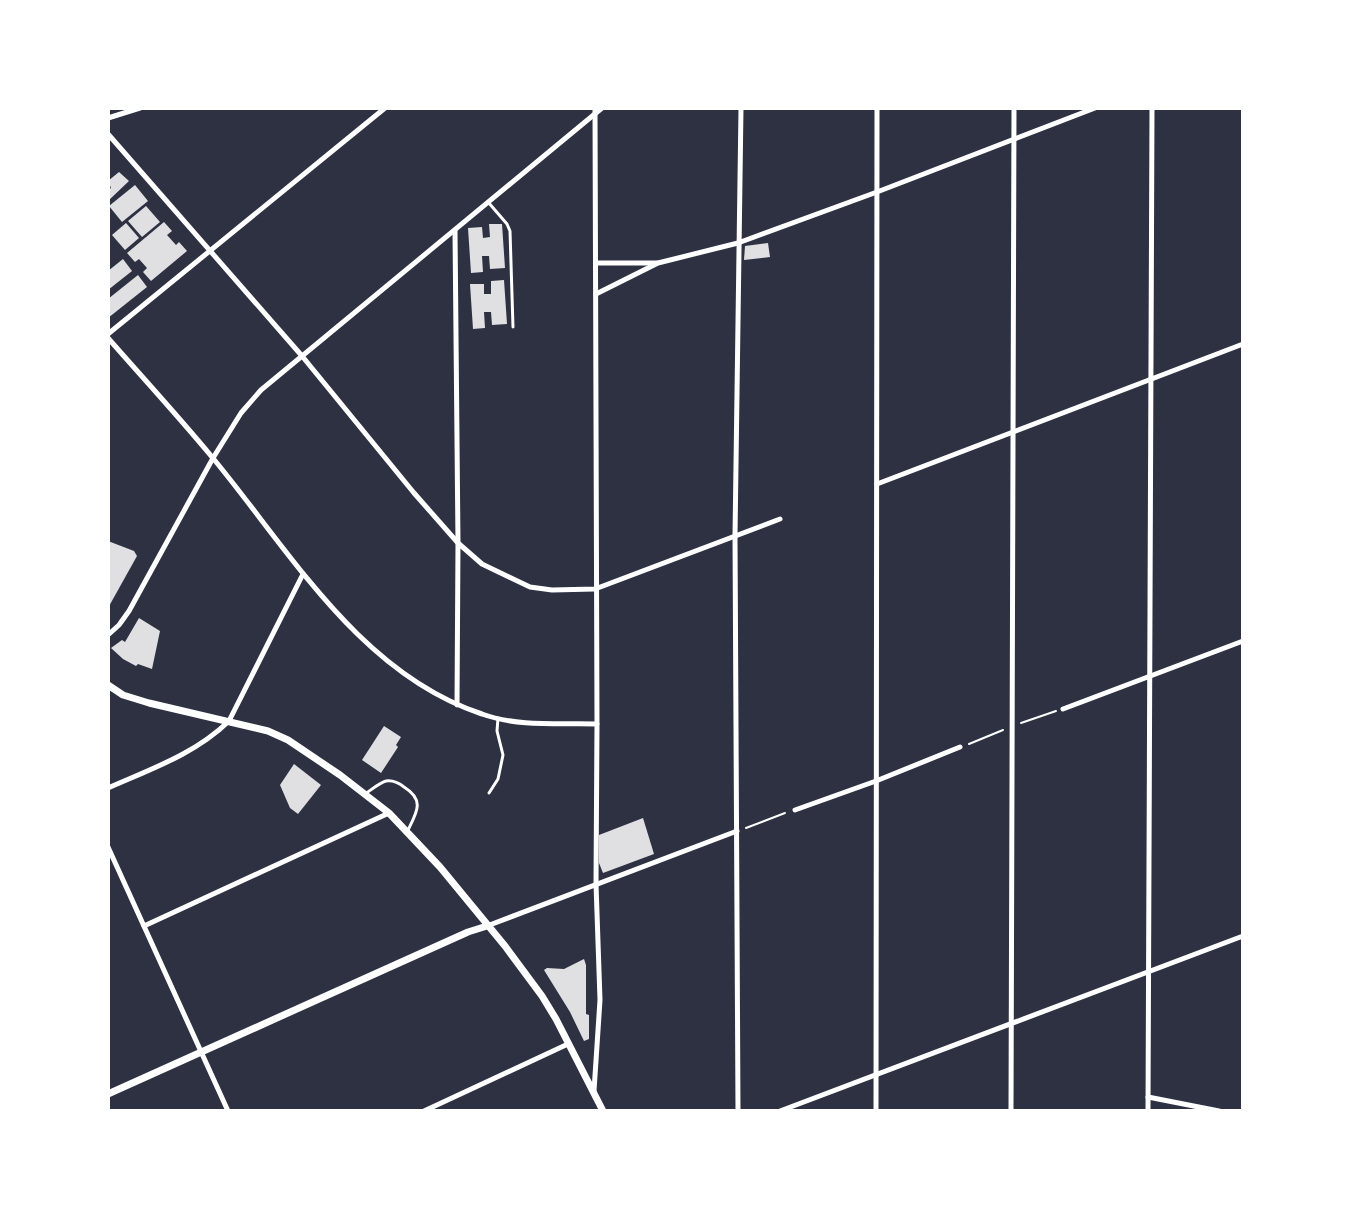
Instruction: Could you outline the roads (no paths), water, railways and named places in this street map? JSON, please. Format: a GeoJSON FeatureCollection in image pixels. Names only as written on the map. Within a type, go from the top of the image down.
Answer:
{"type":"FeatureCollection","features":[{"type":"Feature","properties":{"kind":"street"},"geometry":{"type":"LineString","coordinates":[[108,118],[140,108]]}},
{"type":"Feature","properties":{"kind":"street"},"geometry":{"type":"LineString","coordinates":[[385,108],[108,336],[213,458],[303,574],[349,625],[404,675],[457,705],[485,716],[522,723],[597,724]]}},
{"type":"Feature","properties":{"kind":"street"},"geometry":{"type":"LineString","coordinates":[[108,635],[129,611],[213,458],[250,401],[595,110],[602,108]]}},
{"type":"Feature","properties":{"kind":"street"},"geometry":{"type":"LineString","coordinates":[[738,1111],[735,536],[741,108]]}},
{"type":"Feature","properties":{"kind":"street"},"geometry":{"type":"LineString","coordinates":[[876,1111],[877,108]]}},
{"type":"Feature","properties":{"kind":"street"},"geometry":{"type":"LineString","coordinates":[[1011,1111],[1014,108]]}},
{"type":"Feature","properties":{"kind":"street"},"geometry":{"type":"LineString","coordinates":[[596,294],[658,263],[738,243],[1095,108]]}},
{"type":"Feature","properties":{"kind":"street"},"geometry":{"type":"LineString","coordinates":[[1148,1111],[1152,108]]}},
{"type":"Feature","properties":{"kind":"street"},"geometry":{"type":"LineString","coordinates":[[594,1094],[600,1000],[596,884],[595,110]]}},
{"type":"Feature","properties":{"kind":"street"},"geometry":{"type":"LineString","coordinates":[[108,134],[302,356],[414,493],[458,543],[482,564],[530,587],[595,589],[780,519]]}},
{"type":"Feature","properties":{"kind":"street"},"geometry":{"type":"LineString","coordinates":[[455,231],[457,705]]}},
{"type":"Feature","properties":{"kind":"street"},"geometry":{"type":"LineString","coordinates":[[596,263],[658,263]]}},
{"type":"Feature","properties":{"kind":"street"},"geometry":{"type":"LineString","coordinates":[[877,484],[1243,344]]}},
{"type":"Feature","properties":{"kind":"street"},"geometry":{"type":"LineString","coordinates":[[108,788],[194,749],[213,737],[229,721],[303,574]]}},
{"type":"Feature","properties":{"kind":"street"},"geometry":{"type":"LineString","coordinates":[[1063,709],[1243,641]]}},
{"type":"Feature","properties":{"kind":"street"},"geometry":{"type":"LineString","coordinates":[[108,685],[123,695],[149,703],[268,731],[288,740],[389,813],[440,867],[542,996],[603,1111]]}},
{"type":"Feature","properties":{"kind":"street"},"geometry":{"type":"LineString","coordinates":[[795,810],[960,747]]}},
{"type":"Feature","properties":{"kind":"street"},"geometry":{"type":"LineString","coordinates":[[144,926],[389,813]]}},
{"type":"Feature","properties":{"kind":"street"},"geometry":{"type":"LineString","coordinates":[[108,1094],[468,932],[737,831]]}},
{"type":"Feature","properties":{"kind":"street"},"geometry":{"type":"LineString","coordinates":[[108,847],[228,1111]]}},
{"type":"Feature","properties":{"kind":"street"},"geometry":{"type":"LineString","coordinates":[[780,1111],[1243,936]]}},
{"type":"Feature","properties":{"kind":"street"},"geometry":{"type":"LineString","coordinates":[[424,1111],[569,1044]]}},
{"type":"Feature","properties":{"kind":"street"},"geometry":{"type":"LineString","coordinates":[[1148,1097],[1219,1111]]}},
{"type":"Feature","properties":{"kind":"lane"},"geometry":{"type":"LineString","coordinates":[[488,202],[510,231],[513,327]]}},
{"type":"Feature","properties":{"kind":"lane"},"geometry":{"type":"LineString","coordinates":[[489,793],[498,779],[503,755],[497,731],[498,718]]}},
{"type":"Feature","properties":{"kind":"lane"},"geometry":{"type":"LineString","coordinates":[[365,794],[383,781],[402,785],[412,792],[418,807],[408,830]]}}]}
